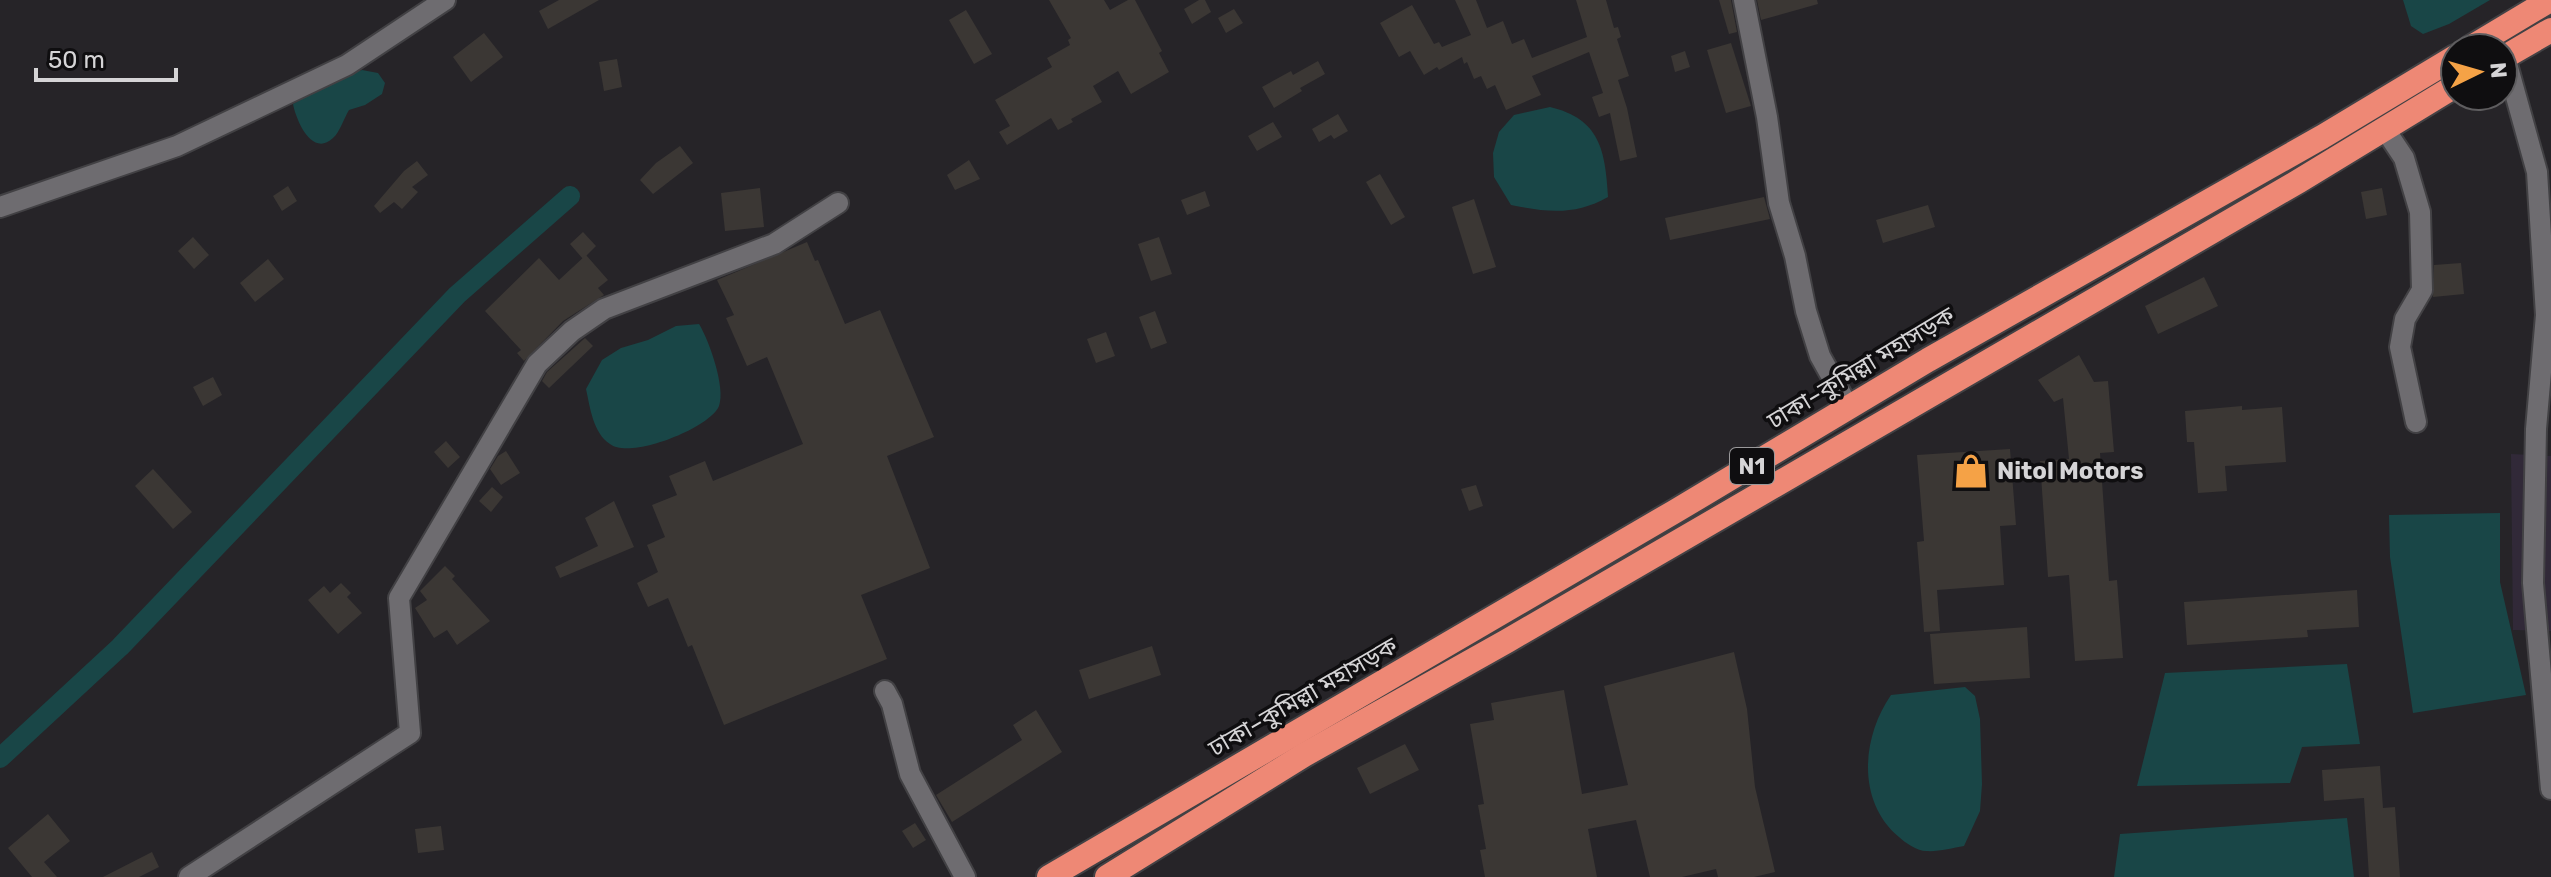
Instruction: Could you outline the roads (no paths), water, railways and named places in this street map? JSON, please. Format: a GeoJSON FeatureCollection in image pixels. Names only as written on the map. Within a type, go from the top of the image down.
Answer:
{"type":"FeatureCollection","features":[{"type":"Feature","properties":{"kind":"highway"},"geometry":{"type":"LineString","coordinates":[[2497,32],[2550,0]]}},
{"type":"Feature","properties":{"kind":"highway"},"geometry":{"type":"LineString","coordinates":[[2519,48],[2551,30]]}},
{"type":"Feature","properties":{"kind":"highway","name":"ঢাকা–কুমিল্লা মহাসড়ক"},"geometry":{"type":"LineString","coordinates":[[1049,877],[2439,67]]}},
{"type":"Feature","properties":{"kind":"highway","name":"N1"},"geometry":{"type":"LineString","coordinates":[[1107,877],[1304,755],[1521,633],[2258,205],[2439,95]]}},
{"type":"Feature","properties":{"kind":"street"},"geometry":{"type":"LineString","coordinates":[[0,207],[177,146],[347,65],[445,0]]}},
{"type":"Feature","properties":{"kind":"street"},"geometry":{"type":"LineString","coordinates":[[1744,0],[1767,117],[1779,203],[1795,256],[1806,311],[1820,356],[1849,408]]}},
{"type":"Feature","properties":{"kind":"street"},"geometry":{"type":"LineString","coordinates":[[2519,109],[2537,172],[2546,315],[2536,429],[2533,583],[2551,789]]}},
{"type":"Feature","properties":{"kind":"street"},"geometry":{"type":"LineString","coordinates":[[2384,128],[2404,158],[2420,212],[2422,290],[2405,319],[2400,347],[2416,422]]}},
{"type":"Feature","properties":{"kind":"street"},"geometry":{"type":"LineString","coordinates":[[189,877],[410,733],[399,598],[537,364],[572,331],[604,309],[774,244],[838,203]]}},
{"type":"Feature","properties":{"kind":"street"},"geometry":{"type":"LineString","coordinates":[[885,691],[892,704],[910,774],[965,877]]}},
{"type":"Feature","properties":{"kind":"water"},"geometry":{"type":"Polygon","coordinates":[[[2403,0],[2490,0],[2449,24],[2423,34],[2411,26],[2403,0]]]}},
{"type":"Feature","properties":{"kind":"water"},"geometry":{"type":"Polygon","coordinates":[[[362,70],[378,73],[385,83],[382,94],[365,105],[349,110],[333,138],[325,143],[312,140],[301,127],[293,104],[342,77],[362,70]]]}},
{"type":"Feature","properties":{"kind":"water"},"geometry":{"type":"Polygon","coordinates":[[[1550,107],[1567,112],[1590,128],[1602,151],[1608,197],[1584,207],[1560,211],[1511,205],[1494,177],[1493,153],[1499,132],[1514,115],[1550,107]]]}},
{"type":"Feature","properties":{"kind":"water"},"geometry":{"type":"Polygon","coordinates":[[[699,324],[712,352],[720,388],[719,406],[713,415],[686,432],[651,445],[620,448],[610,444],[596,427],[586,389],[602,360],[621,348],[648,340],[676,326],[699,324]]]}},
{"type":"Feature","properties":{"kind":"water"},"geometry":{"type":"Polygon","coordinates":[[[2500,513],[2500,582],[2526,695],[2413,713],[2390,557],[2389,515],[2500,513]]]}},
{"type":"Feature","properties":{"kind":"water"},"geometry":{"type":"Polygon","coordinates":[[[2347,664],[2360,744],[2302,747],[2290,783],[2137,786],[2165,673],[2347,664]]]}},
{"type":"Feature","properties":{"kind":"water"},"geometry":{"type":"Polygon","coordinates":[[[1965,687],[1975,696],[1980,719],[1980,811],[1964,846],[1923,851],[1899,837],[1876,806],[1870,787],[1869,749],[1881,712],[1891,695],[1965,687]]]}},
{"type":"Feature","properties":{"kind":"water"},"geometry":{"type":"Polygon","coordinates":[[[2347,818],[2354,877],[2114,877],[2120,834],[2347,818]]]}},
{"type":"Feature","properties":{"kind":"waterway"},"geometry":{"type":"LineString","coordinates":[[0,758],[120,647],[457,295],[570,196]]}},
{"type":"Feature","properties":{"kind":"place","name":"Nitol Motors"},"geometry":{"type":"Point","coordinates":[1971,471]}}]}
